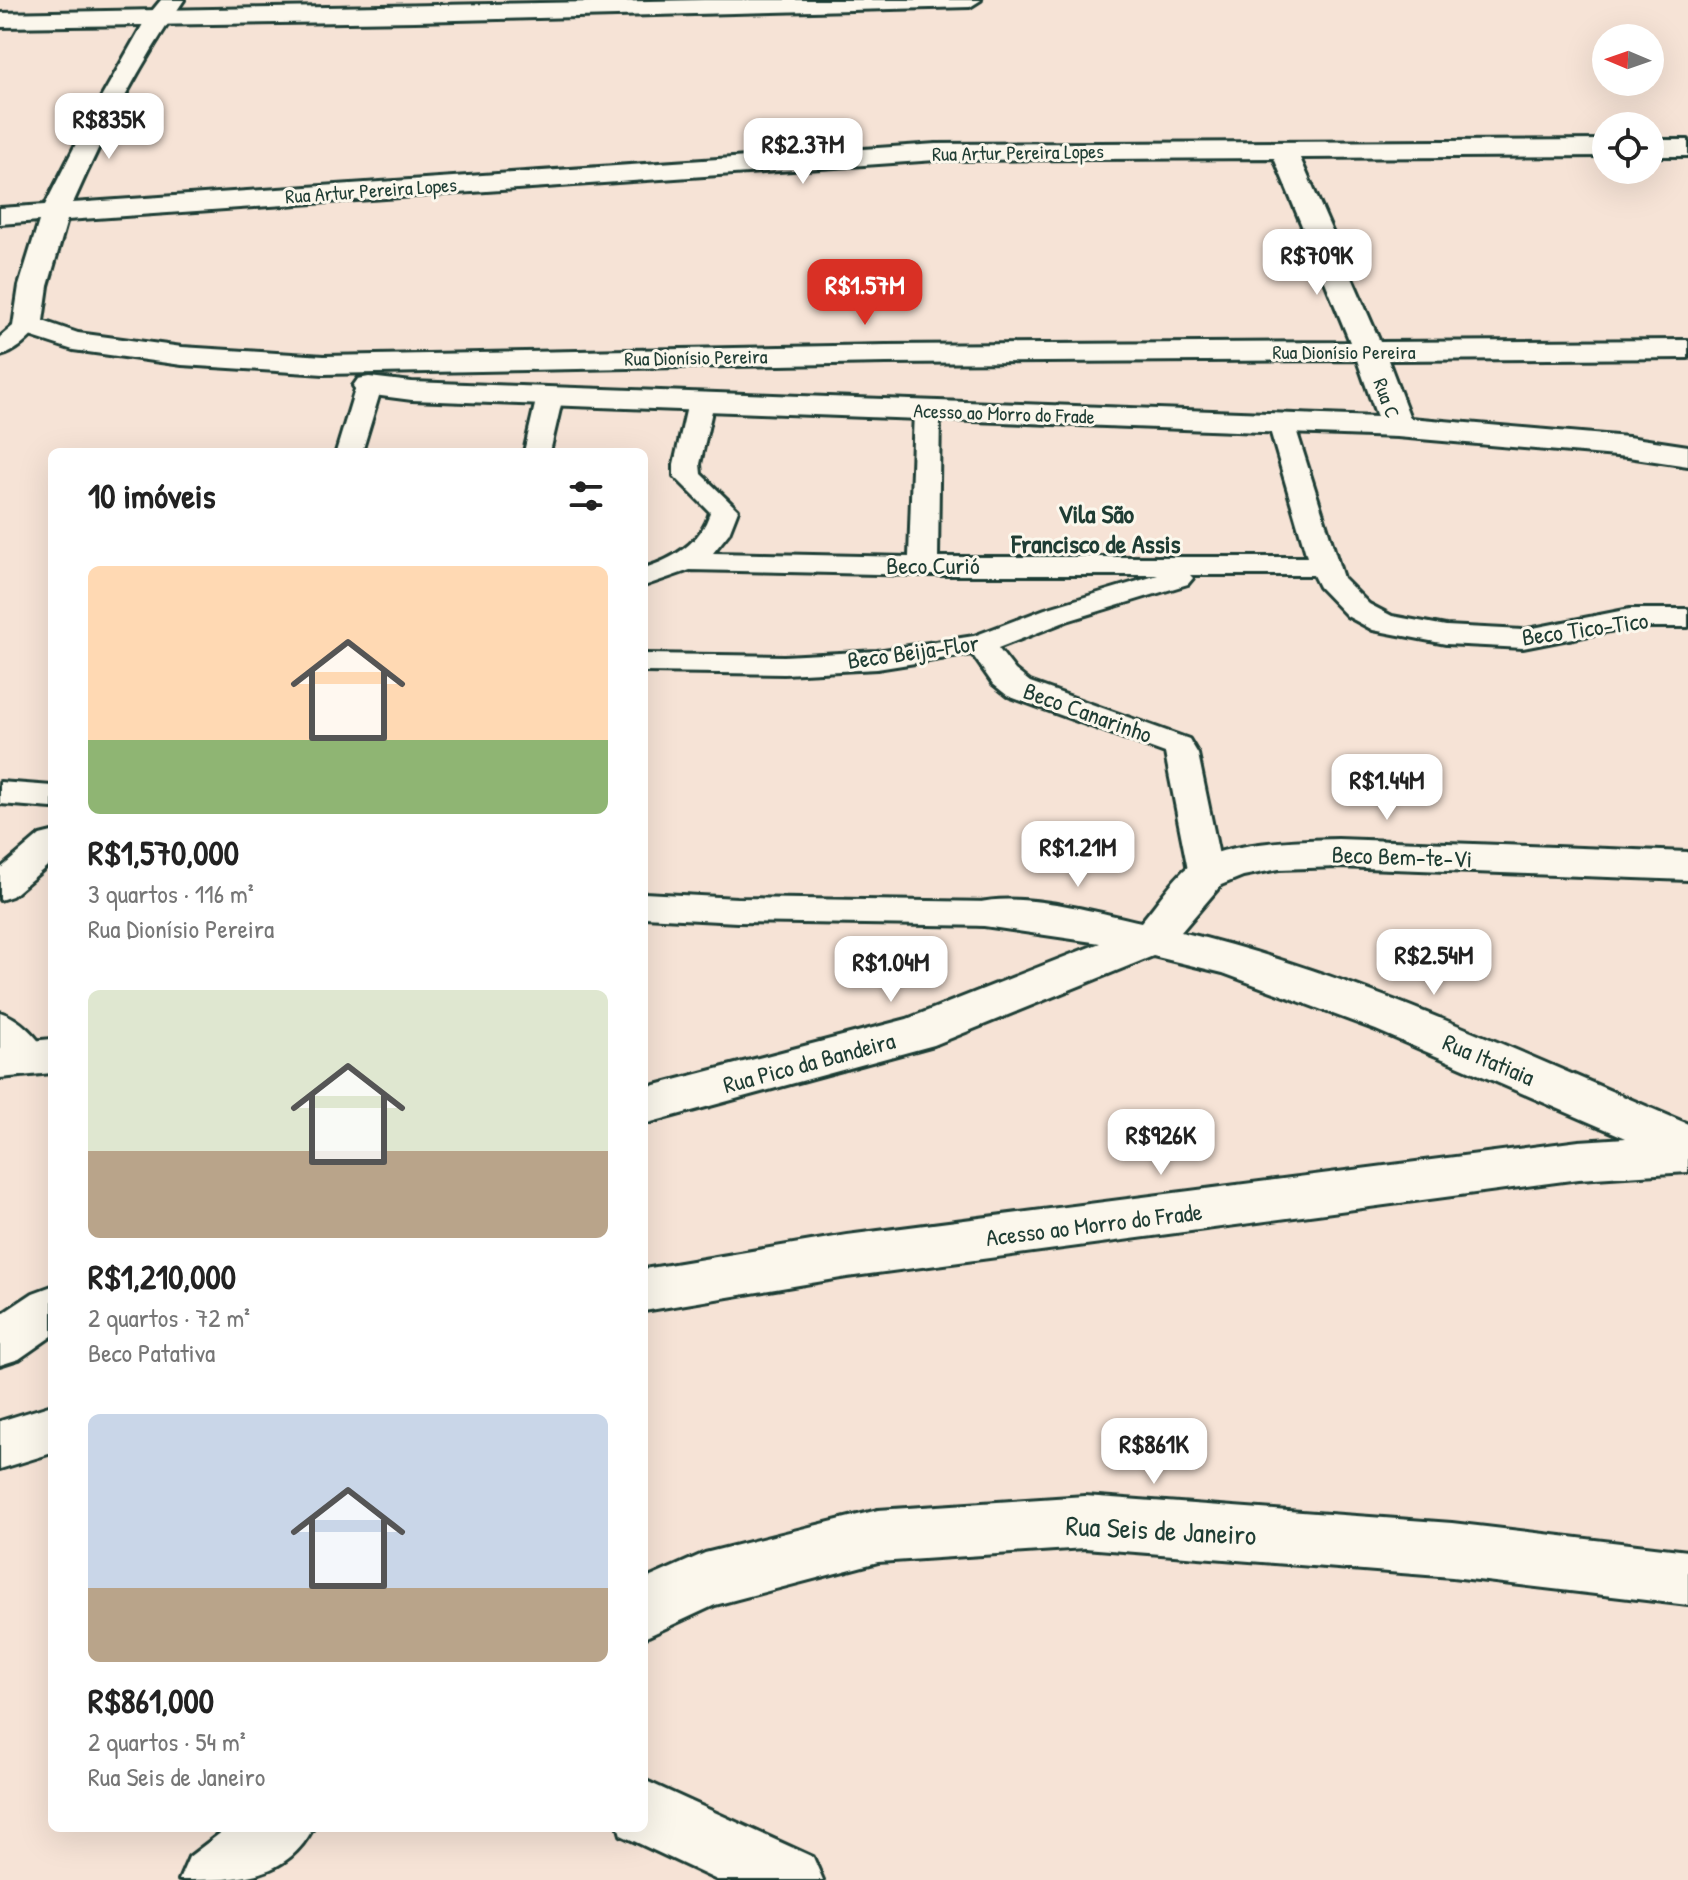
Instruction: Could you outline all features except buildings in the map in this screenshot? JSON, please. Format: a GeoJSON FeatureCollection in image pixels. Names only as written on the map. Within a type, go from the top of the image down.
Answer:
{"type":"FeatureCollection","features":[{"type":"Feature","properties":{"kind":"street"},"geometry":{"type":"LineString","coordinates":[[526,11],[547,0]]}},
{"type":"Feature","properties":{"kind":"street"},"geometry":{"type":"LineString","coordinates":[[0,20],[165,9],[419,7],[526,11],[970,0]]}},
{"type":"Feature","properties":{"kind":"street"},"geometry":{"type":"LineString","coordinates":[[28,326],[30,293],[54,212],[165,9]]}},
{"type":"Feature","properties":{"kind":"street","name":"Rua Artur Pereira Lopes"},"geometry":{"type":"LineString","coordinates":[[0,216],[936,152],[1592,148]]}},
{"type":"Feature","properties":{"kind":"street"},"geometry":{"type":"LineString","coordinates":[[1664,148],[1688,148]]}},
{"type":"Feature","properties":{"kind":"street","name":"Rua C"},"geometry":{"type":"LineString","coordinates":[[1283,149],[1369,351],[1397,427]]}},
{"type":"Feature","properties":{"kind":"street","name":"Rua Dionísio Pereira"},"geometry":{"type":"LineString","coordinates":[[28,326],[73,341],[167,354],[324,365],[870,354],[1688,349]]}},
{"type":"Feature","properties":{"kind":"street","name":"Acesso ao Morro do Frade"},"geometry":{"type":"LineString","coordinates":[[324,365],[369,386],[412,391],[1397,427],[1628,447],[1688,456]]}},
{"type":"Feature","properties":{"kind":"street","name":"Beco Bem-te-Vi"},"geometry":{"type":"LineString","coordinates":[[1206,875],[1234,864],[1279,855],[1338,853],[1688,866]]}},
{"type":"Feature","properties":{"kind":"street"},"geometry":{"type":"LineString","coordinates":[[1150,940],[1206,875]]}},
{"type":"Feature","properties":{"kind":"street","name":"Rua Itatiaia"},"geometry":{"type":"LineString","coordinates":[[992,914],[1081,923],[1233,960],[1392,1018],[1688,1144]]}},
{"type":"Feature","properties":{"kind":"street","name":"Rua Pico da Bandeira"},"geometry":{"type":"LineString","coordinates":[[648,1105],[918,1033],[1150,940]]}},
{"type":"Feature","properties":{"kind":"street","name":"Acesso ao Morro do Frade"},"geometry":{"type":"LineString","coordinates":[[648,1289],[847,1256],[1579,1160],[1688,1153]]}},
{"type":"Feature","properties":{"kind":"street"},"geometry":{"type":"LineString","coordinates":[[0,1343],[48,1311]]}},
{"type":"Feature","properties":{"kind":"street"},"geometry":{"type":"LineString","coordinates":[[0,1445],[48,1430]]}},
{"type":"Feature","properties":{"kind":"street","name":"Rua Seis de Janeiro"},"geometry":{"type":"LineString","coordinates":[[648,1608],[705,1580],[878,1536],[1085,1522],[1452,1550],[1688,1578]]}},
{"type":"Feature","properties":{"kind":"street"},"geometry":{"type":"LineString","coordinates":[[648,1814],[790,1880]]}},
{"type":"Feature","properties":{"kind":"street"},"geometry":{"type":"LineString","coordinates":[[212,1880],[276,1832]]}},
{"type":"Feature","properties":{"kind":"lane"},"geometry":{"type":"LineString","coordinates":[[0,349],[28,326]]}},
{"type":"Feature","properties":{"kind":"lane"},"geometry":{"type":"LineString","coordinates":[[350,448],[369,386]]}},
{"type":"Feature","properties":{"kind":"lane"},"geometry":{"type":"LineString","coordinates":[[538,448],[550,396]]}},
{"type":"Feature","properties":{"kind":"lane"},"geometry":{"type":"LineString","coordinates":[[648,576],[660,575],[687,561],[723,522],[724,510],[688,476],[687,464],[701,402]]}},
{"type":"Feature","properties":{"kind":"lane"},"geometry":{"type":"LineString","coordinates":[[923,566],[927,410]]}},
{"type":"Feature","properties":{"kind":"lane","name":"Beco Tico-Tico"},"geometry":{"type":"LineString","coordinates":[[1281,423],[1322,566],[1339,594],[1358,610],[1384,624],[1435,634],[1523,639],[1630,618],[1688,618]]}},
{"type":"Feature","properties":{"kind":"lane","name":"Beco Curió"},"geometry":{"type":"LineString","coordinates":[[687,561],[923,566],[1322,566]]}},
{"type":"Feature","properties":{"kind":"lane","name":"Beco Beija-Flor"},"geometry":{"type":"LineString","coordinates":[[648,663],[784,665],[862,661],[980,644],[1056,615],[1218,566]]}},
{"type":"Feature","properties":{"kind":"lane","name":"Beco Canarinho"},"geometry":{"type":"LineString","coordinates":[[980,644],[1004,677],[1019,689],[1178,746],[1206,875]]}},
{"type":"Feature","properties":{"kind":"lane"},"geometry":{"type":"LineString","coordinates":[[0,793],[48,797]]}},
{"type":"Feature","properties":{"kind":"lane"},"geometry":{"type":"LineString","coordinates":[[0,888],[48,846]]}},
{"type":"Feature","properties":{"kind":"lane"},"geometry":{"type":"LineString","coordinates":[[648,905],[737,910],[992,914]]}},
{"type":"Feature","properties":{"kind":"district","name":"Vila São Francisco de Assis"},"geometry":{"type":"Point","coordinates":[1096,528]}}]}
